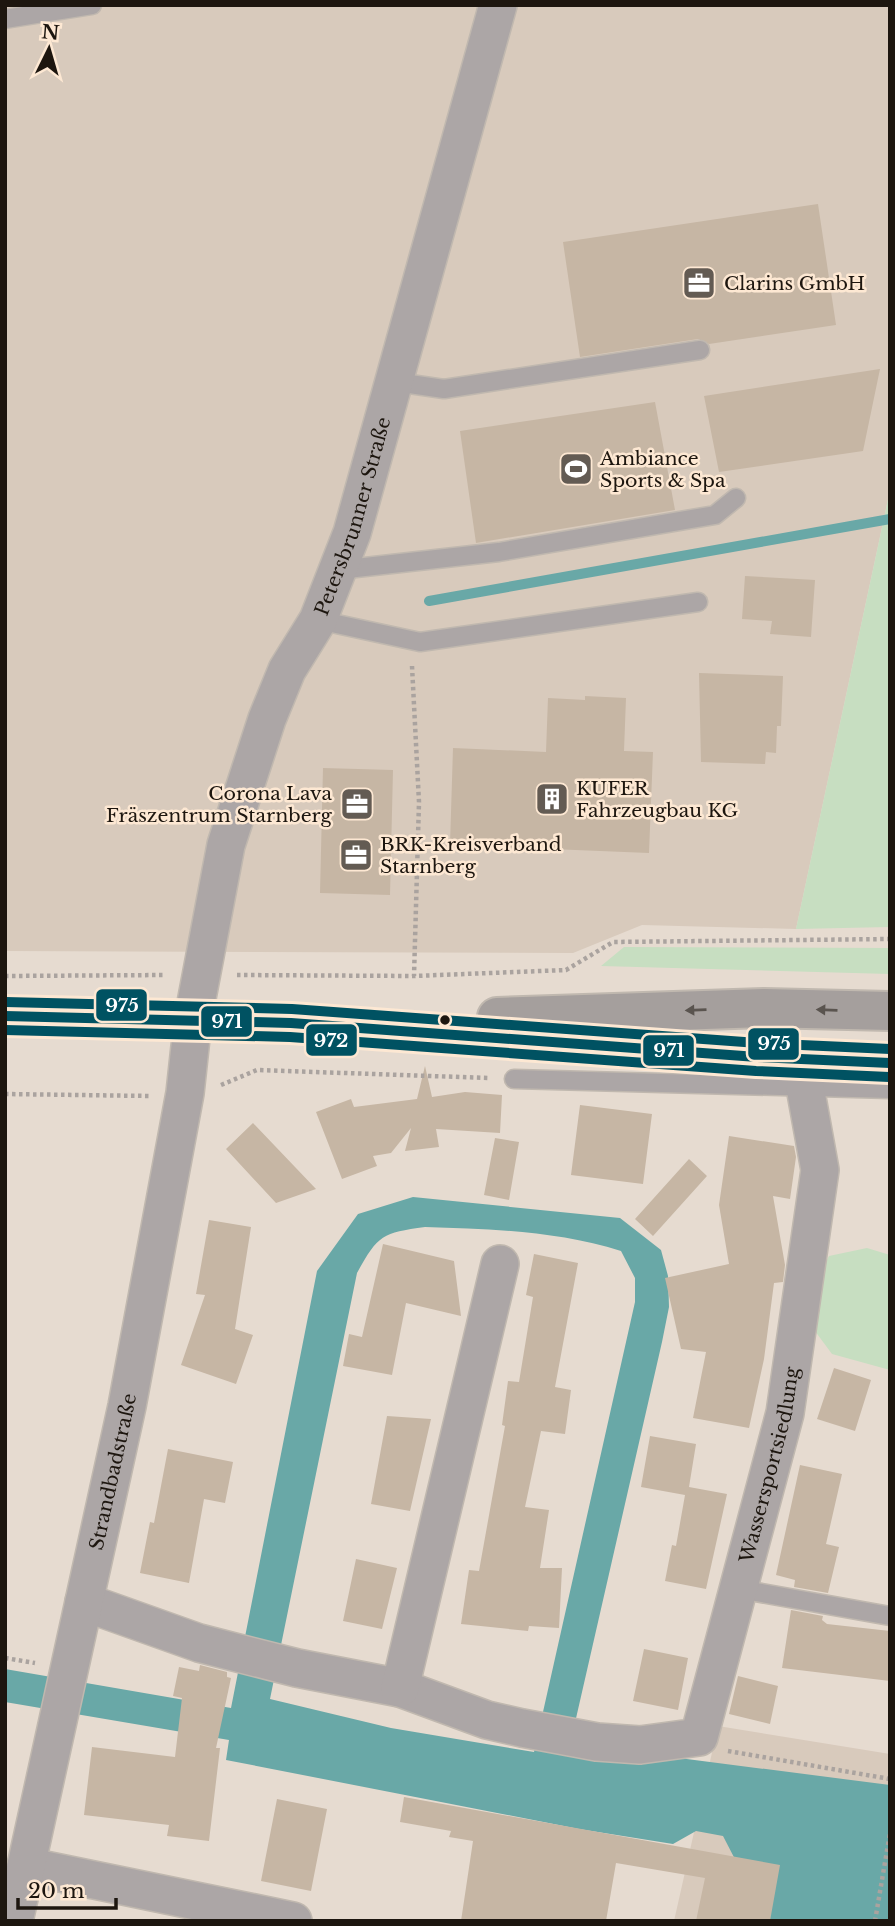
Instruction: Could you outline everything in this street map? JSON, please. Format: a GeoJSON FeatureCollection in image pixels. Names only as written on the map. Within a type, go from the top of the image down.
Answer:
{"type":"FeatureCollection","features":[{"type":"Feature","properties":{"kind":"main road"},"geometry":{"type":"LineString","coordinates":[[291,1023],[764,1007],[890,1012]]}},
{"type":"Feature","properties":{"kind":"main road"},"geometry":{"type":"LineString","coordinates":[[5,1016],[291,1023],[757,1057],[890,1063]]}},
{"type":"Feature","properties":{"kind":"street","name":"Petersbrunner Straße"},"geometry":{"type":"LineString","coordinates":[[193,1019],[226,845],[267,719],[287,670],[318,620],[352,533],[396,382],[498,5]]}},
{"type":"Feature","properties":{"kind":"street","name":"Strandbadstraße"},"geometry":{"type":"LineString","coordinates":[[13,1921],[71,1670],[124,1419],[185,1093],[193,1019]]}},
{"type":"Feature","properties":{"kind":"street","name":"Wassersportsiedlung"},"geometry":{"type":"LineString","coordinates":[[699,1737],[785,1413],[820,1170],[805,1087]]}},
{"type":"Feature","properties":{"kind":"street"},"geometry":{"type":"LineString","coordinates":[[400,1688],[500,1264]]}},
{"type":"Feature","properties":{"kind":"street"},"geometry":{"type":"LineString","coordinates":[[84,1602],[199,1643],[297,1668],[400,1688],[487,1720],[522,1728],[597,1742],[640,1745],[699,1737]]}},
{"type":"Feature","properties":{"kind":"street"},"geometry":{"type":"LineString","coordinates":[[26,1866],[293,1921]]}},
{"type":"Feature","properties":{"kind":"lane"},"geometry":{"type":"LineString","coordinates":[[5,19],[92,5]]}},
{"type":"Feature","properties":{"kind":"lane"},"geometry":{"type":"LineString","coordinates":[[396,382],[444,389],[699,350]]}},
{"type":"Feature","properties":{"kind":"lane"},"geometry":{"type":"LineString","coordinates":[[338,570],[499,552],[715,515],[736,498]]}},
{"type":"Feature","properties":{"kind":"lane"},"geometry":{"type":"LineString","coordinates":[[318,620],[420,642],[698,602]]}},
{"type":"Feature","properties":{"kind":"lane"},"geometry":{"type":"LineString","coordinates":[[514,1079],[890,1089]]}},
{"type":"Feature","properties":{"kind":"lane"},"geometry":{"type":"LineString","coordinates":[[738,1589],[890,1616]]}},
{"type":"Feature","properties":{"kind":"path"},"geometry":{"type":"LineString","coordinates":[[411,658],[419,802],[414,976]]}},
{"type":"Feature","properties":{"kind":"path"},"geometry":{"type":"LineString","coordinates":[[5,976],[414,976],[566,970],[613,942],[890,939]]}},
{"type":"Feature","properties":{"kind":"path"},"geometry":{"type":"LineString","coordinates":[[5,1094],[146,1097],[207,1091],[257,1070],[514,1079]]}},
{"type":"Feature","properties":{"kind":"path"},"geometry":{"type":"LineString","coordinates":[[699,1737],[719,1750],[890,1779]]}},
{"type":"Feature","properties":{"kind":"path"},"geometry":{"type":"LineString","coordinates":[[875,1921],[890,1833]]}},
{"type":"Feature","properties":{"kind":"shaded area"},"geometry":{"type":"Polygon","coordinates":[[[5,5],[890,5],[890,490],[796,929],[642,925],[573,953],[5,951],[5,5]]]}},
{"type":"Feature","properties":{"kind":"shaded area"},"geometry":{"type":"Polygon","coordinates":[[[718,1726],[890,1754],[890,1921],[674,1921],[718,1726]]]}},
{"type":"Feature","properties":{"kind":"green space"},"geometry":{"type":"Polygon","coordinates":[[[890,490],[890,927],[796,929],[890,490]]]}},
{"type":"Feature","properties":{"kind":"green space"},"geometry":{"type":"Polygon","coordinates":[[[624,947],[890,948],[890,974],[601,966],[624,947]]]}},
{"type":"Feature","properties":{"kind":"green space"},"geometry":{"type":"Polygon","coordinates":[[[867,1248],[890,1255],[890,1370],[832,1354],[809,1323],[811,1289],[829,1256],[867,1248]]]}},
{"type":"Feature","properties":{"kind":"water"},"geometry":{"type":"Polygon","coordinates":[[[413,1197],[620,1218],[661,1250],[668,1276],[669,1307],[569,1749],[679,1758],[890,1785],[890,1921],[727,1921],[738,1865],[723,1836],[696,1831],[673,1844],[579,1829],[226,1760],[229,1740],[5,1702],[5,1669],[231,1708],[317,1271],[358,1214],[413,1197]],[[425,1227],[399,1231],[383,1238],[370,1251],[357,1273],[270,1699],[391,1728],[534,1752],[635,1302],[635,1278],[621,1251],[597,1244],[524,1232],[425,1227]]]}},
{"type":"Feature","properties":{"kind":"building","name":"Clarins GmbH"},"geometry":{"type":"Polygon","coordinates":[[[818,204],[836,325],[709,344],[698,339],[580,357],[563,242],[818,204]]]}},
{"type":"Feature","properties":{"kind":"building"},"geometry":{"type":"Polygon","coordinates":[[[880,369],[863,451],[719,472],[704,396],[880,369]]]}},
{"type":"Feature","properties":{"kind":"building"},"geometry":{"type":"Polygon","coordinates":[[[655,402],[675,510],[476,543],[460,431],[655,402]]]}},
{"type":"Feature","properties":{"kind":"building"},"geometry":{"type":"Polygon","coordinates":[[[745,576],[815,580],[811,637],[770,634],[772,621],[742,619],[745,576]]]}},
{"type":"Feature","properties":{"kind":"building"},"geometry":{"type":"Polygon","coordinates":[[[699,673],[783,676],[781,726],[777,726],[776,753],[766,752],[765,764],[701,762],[699,673]]]}},
{"type":"Feature","properties":{"kind":"building","name":"KUFER Fahrzeugbau KG"},"geometry":{"type":"Polygon","coordinates":[[[585,696],[626,698],[624,751],[653,752],[649,853],[450,845],[453,748],[546,752],[548,698],[585,700],[585,696]]]}},
{"type":"Feature","properties":{"kind":"building"},"geometry":{"type":"Polygon","coordinates":[[[323,768],[393,770],[390,895],[320,893],[323,768]]]}},
{"type":"Feature","properties":{"kind":"building"},"geometry":{"type":"Polygon","coordinates":[[[425,1066],[432,1097],[465,1092],[502,1095],[500,1133],[436,1129],[439,1147],[405,1151],[411,1128],[391,1153],[373,1156],[377,1166],[342,1179],[316,1112],[351,1099],[354,1107],[417,1099],[425,1066]]]}},
{"type":"Feature","properties":{"kind":"building"},"geometry":{"type":"Polygon","coordinates":[[[580,1105],[652,1114],[643,1184],[571,1175],[580,1105]]]}},
{"type":"Feature","properties":{"kind":"building"},"geometry":{"type":"Polygon","coordinates":[[[253,1123],[316,1189],[276,1203],[226,1149],[253,1123]]]}},
{"type":"Feature","properties":{"kind":"building"},"geometry":{"type":"Polygon","coordinates":[[[729,1136],[794,1146],[796,1157],[790,1199],[773,1196],[785,1265],[783,1282],[774,1283],[764,1359],[749,1428],[693,1418],[706,1352],[681,1349],[665,1278],[729,1264],[719,1205],[729,1136]]]}},
{"type":"Feature","properties":{"kind":"building"},"geometry":{"type":"Polygon","coordinates":[[[495,1138],[519,1142],[509,1200],[484,1195],[495,1138]]]}},
{"type":"Feature","properties":{"kind":"building"},"geometry":{"type":"Polygon","coordinates":[[[689,1159],[707,1176],[653,1236],[635,1219],[689,1159]]]}},
{"type":"Feature","properties":{"kind":"building"},"geometry":{"type":"Polygon","coordinates":[[[209,1220],[251,1227],[235,1329],[253,1335],[236,1384],[181,1365],[205,1295],[196,1294],[209,1220]]]}},
{"type":"Feature","properties":{"kind":"building"},"geometry":{"type":"Polygon","coordinates":[[[383,1244],[454,1261],[461,1316],[406,1303],[392,1375],[343,1366],[349,1334],[362,1337],[383,1244]]]}},
{"type":"Feature","properties":{"kind":"building"},"geometry":{"type":"Polygon","coordinates":[[[534,1254],[578,1263],[555,1387],[571,1390],[565,1434],[541,1431],[525,1507],[549,1510],[540,1568],[562,1568],[559,1628],[529,1626],[528,1631],[461,1624],[469,1570],[479,1571],[505,1426],[502,1425],[508,1381],[519,1382],[533,1297],[526,1295],[534,1254]]]}},
{"type":"Feature","properties":{"kind":"building"},"geometry":{"type":"Polygon","coordinates":[[[834,1368],[871,1380],[855,1431],[817,1419],[834,1368]]]}},
{"type":"Feature","properties":{"kind":"building"},"geometry":{"type":"Polygon","coordinates":[[[387,1416],[431,1419],[410,1511],[371,1504],[387,1416]]]}},
{"type":"Feature","properties":{"kind":"building"},"geometry":{"type":"Polygon","coordinates":[[[650,1436],[696,1444],[689,1487],[727,1494],[706,1589],[665,1581],[672,1545],[676,1546],[685,1495],[641,1487],[650,1436]]]}},
{"type":"Feature","properties":{"kind":"building"},"geometry":{"type":"Polygon","coordinates":[[[168,1449],[233,1462],[225,1503],[204,1499],[189,1583],[140,1573],[150,1522],[154,1523],[168,1449]]]}},
{"type":"Feature","properties":{"kind":"building"},"geometry":{"type":"Polygon","coordinates":[[[800,1465],[842,1474],[826,1544],[839,1547],[828,1593],[794,1587],[795,1580],[776,1575],[800,1465]]]}},
{"type":"Feature","properties":{"kind":"building"},"geometry":{"type":"Polygon","coordinates":[[[356,1559],[397,1568],[382,1629],[343,1621],[356,1559]]]}},
{"type":"Feature","properties":{"kind":"building"},"geometry":{"type":"Polygon","coordinates":[[[791,1610],[823,1616],[822,1620],[827,1624],[890,1631],[890,1681],[782,1668],[791,1610]]]}},
{"type":"Feature","properties":{"kind":"building"},"geometry":{"type":"Polygon","coordinates":[[[644,1649],[688,1658],[678,1710],[633,1701],[644,1649]]]}},
{"type":"Feature","properties":{"kind":"building"},"geometry":{"type":"Polygon","coordinates":[[[200,1665],[227,1672],[227,1677],[231,1678],[216,1748],[220,1748],[209,1841],[167,1836],[169,1825],[84,1815],[92,1747],[175,1757],[182,1698],[173,1696],[179,1667],[199,1671],[200,1665]]]}},
{"type":"Feature","properties":{"kind":"building"},"geometry":{"type":"Polygon","coordinates":[[[738,1676],[778,1686],[770,1724],[729,1714],[738,1676]]]}},
{"type":"Feature","properties":{"kind":"building"},"geometry":{"type":"Polygon","coordinates":[[[404,1797],[780,1865],[770,1921],[696,1921],[705,1878],[616,1863],[606,1921],[461,1921],[473,1841],[449,1837],[451,1831],[400,1822],[404,1797]]]}},
{"type":"Feature","properties":{"kind":"building"},"geometry":{"type":"Polygon","coordinates":[[[277,1799],[327,1809],[311,1891],[261,1881],[277,1799]]]}},
{"type":"Feature","properties":{"kind":"waterway"},"geometry":{"type":"LineString","coordinates":[[429,601],[890,519]]}},
{"type":"Feature","properties":{"kind":"transit line","name":"975"},"geometry":{"type":"LineString","coordinates":[[5,1002],[292,1009],[758,1043],[890,1049]]}},
{"type":"Feature","properties":{"kind":"transit line","name":"971"},"geometry":{"type":"LineString","coordinates":[[5,1016],[291,1023],[757,1057],[890,1063]]}},
{"type":"Feature","properties":{"kind":"transit line","name":"972"},"geometry":{"type":"LineString","coordinates":[[5,1030],[290,1037],[756,1071],[889,1077]]}},
{"type":"Feature","properties":{"kind":"place","name":"Clarins GmbH"},"geometry":{"type":"Point","coordinates":[699,283]}},
{"type":"Feature","properties":{"kind":"place","name":"Ambiance Sports & Spa"},"geometry":{"type":"Point","coordinates":[576,469]}},
{"type":"Feature","properties":{"kind":"place","name":"KUFER Fahrzeugbau KG"},"geometry":{"type":"Point","coordinates":[552,799]}},
{"type":"Feature","properties":{"kind":"place","name":"Corona Lava Fräszentrum Starnberg"},"geometry":{"type":"Point","coordinates":[357,804]}},
{"type":"Feature","properties":{"kind":"place","name":"BRK-Kreisverband Starnberg"},"geometry":{"type":"Point","coordinates":[356,855]}}]}
